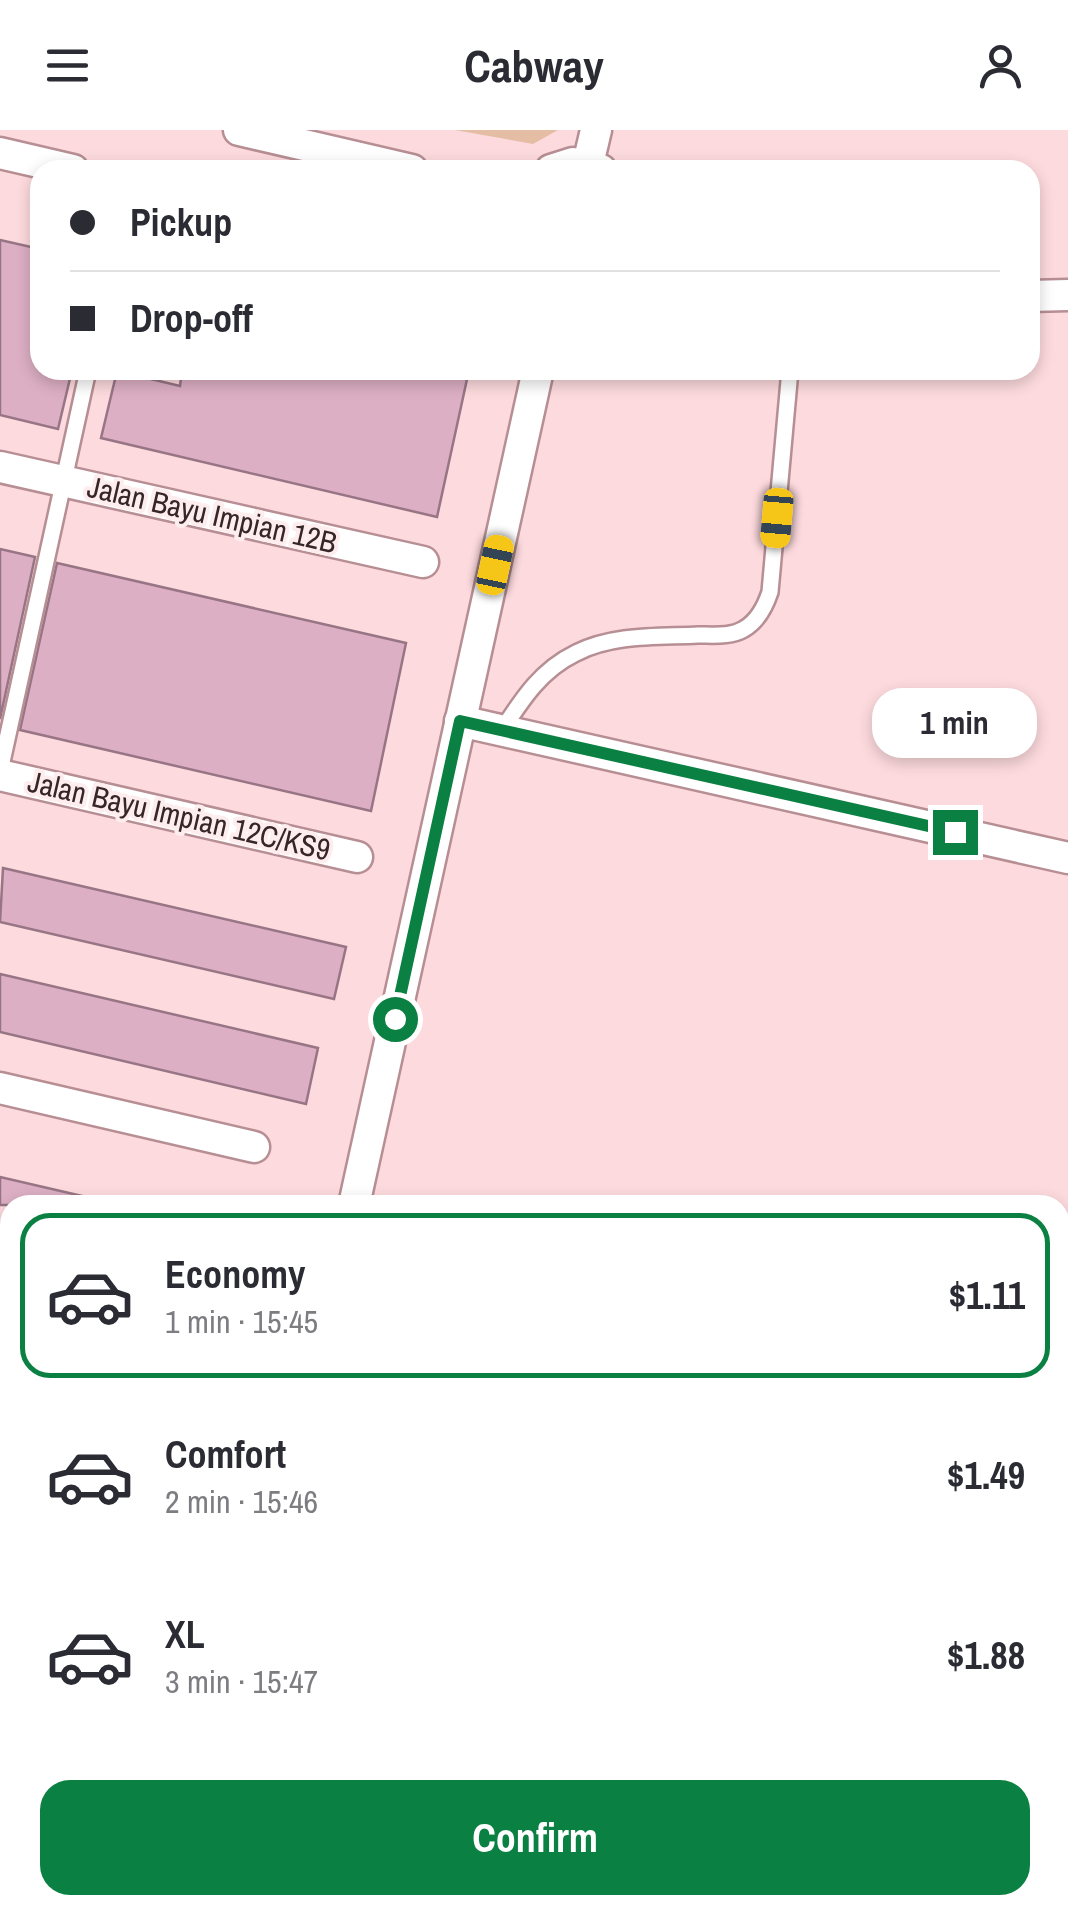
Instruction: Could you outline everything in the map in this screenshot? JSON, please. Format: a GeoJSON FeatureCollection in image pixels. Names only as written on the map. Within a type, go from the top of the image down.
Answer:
{"type":"FeatureCollection","features":[{"type":"Feature","properties":{"kind":"street"},"geometry":{"type":"LineString","coordinates":[[239,130],[366,144],[394,160]]}},
{"type":"Feature","properties":{"kind":"street"},"geometry":{"type":"LineString","coordinates":[[594,160],[596,130]]}},
{"type":"Feature","properties":{"kind":"street"},"geometry":{"type":"LineString","coordinates":[[0,153],[30,160]]}},
{"type":"Feature","properties":{"kind":"street"},"geometry":{"type":"LineString","coordinates":[[1040,296],[1068,295]]}},
{"type":"Feature","properties":{"kind":"street"},"geometry":{"type":"LineString","coordinates":[[356,1195],[536,380]]}},
{"type":"Feature","properties":{"kind":"street","name":"Jalan Bayu Impian 12B"},"geometry":{"type":"LineString","coordinates":[[0,467],[423,562]]}},
{"type":"Feature","properties":{"kind":"street"},"geometry":{"type":"LineString","coordinates":[[460,721],[1068,858]]}},
{"type":"Feature","properties":{"kind":"street","name":"Jalan Bayu Impian 12C/KS9"},"geometry":{"type":"LineString","coordinates":[[0,773],[357,857]]}},
{"type":"Feature","properties":{"kind":"street"},"geometry":{"type":"LineString","coordinates":[[0,1088],[254,1147]]}},
{"type":"Feature","properties":{"kind":"lane"},"geometry":{"type":"LineString","coordinates":[[0,773],[86,380]]}},
{"type":"Feature","properties":{"kind":"lane"},"geometry":{"type":"LineString","coordinates":[[502,730],[530,688],[552,667],[579,651],[634,638],[726,634],[743,630],[756,619],[770,592],[789,380]]}},
{"type":"Feature","properties":{"kind":"shaded area"},"geometry":{"type":"Polygon","coordinates":[[[455,130],[558,130],[533,144],[455,130]]]}},
{"type":"Feature","properties":{"kind":"building"},"geometry":{"type":"Polygon","coordinates":[[[0,240],[30,247],[30,380],[70,380],[58,429],[0,415],[0,240]]]}},
{"type":"Feature","properties":{"kind":"building"},"geometry":{"type":"Polygon","coordinates":[[[115,380],[155,380],[180,386],[181,380],[467,380],[437,517],[101,438],[115,380]]]}},
{"type":"Feature","properties":{"kind":"building"},"geometry":{"type":"Polygon","coordinates":[[[0,549],[35,557],[0,719],[0,549]]]}},
{"type":"Feature","properties":{"kind":"building"},"geometry":{"type":"Polygon","coordinates":[[[57,563],[406,643],[371,811],[20,730],[57,563]]]}},
{"type":"Feature","properties":{"kind":"building"},"geometry":{"type":"Polygon","coordinates":[[[3,868],[346,947],[334,999],[0,922],[3,868]]]}},
{"type":"Feature","properties":{"kind":"building"},"geometry":{"type":"Polygon","coordinates":[[[0,974],[318,1048],[306,1104],[0,1032],[0,974]]]}},
{"type":"Feature","properties":{"kind":"building"},"geometry":{"type":"Polygon","coordinates":[[[0,1177],[78,1195],[0,1195],[0,1177]]]}},
{"type":"Feature","properties":{"kind":"route"},"geometry":{"type":"LineString","coordinates":[[395,1019],[460,721],[955,832]]}}]}
